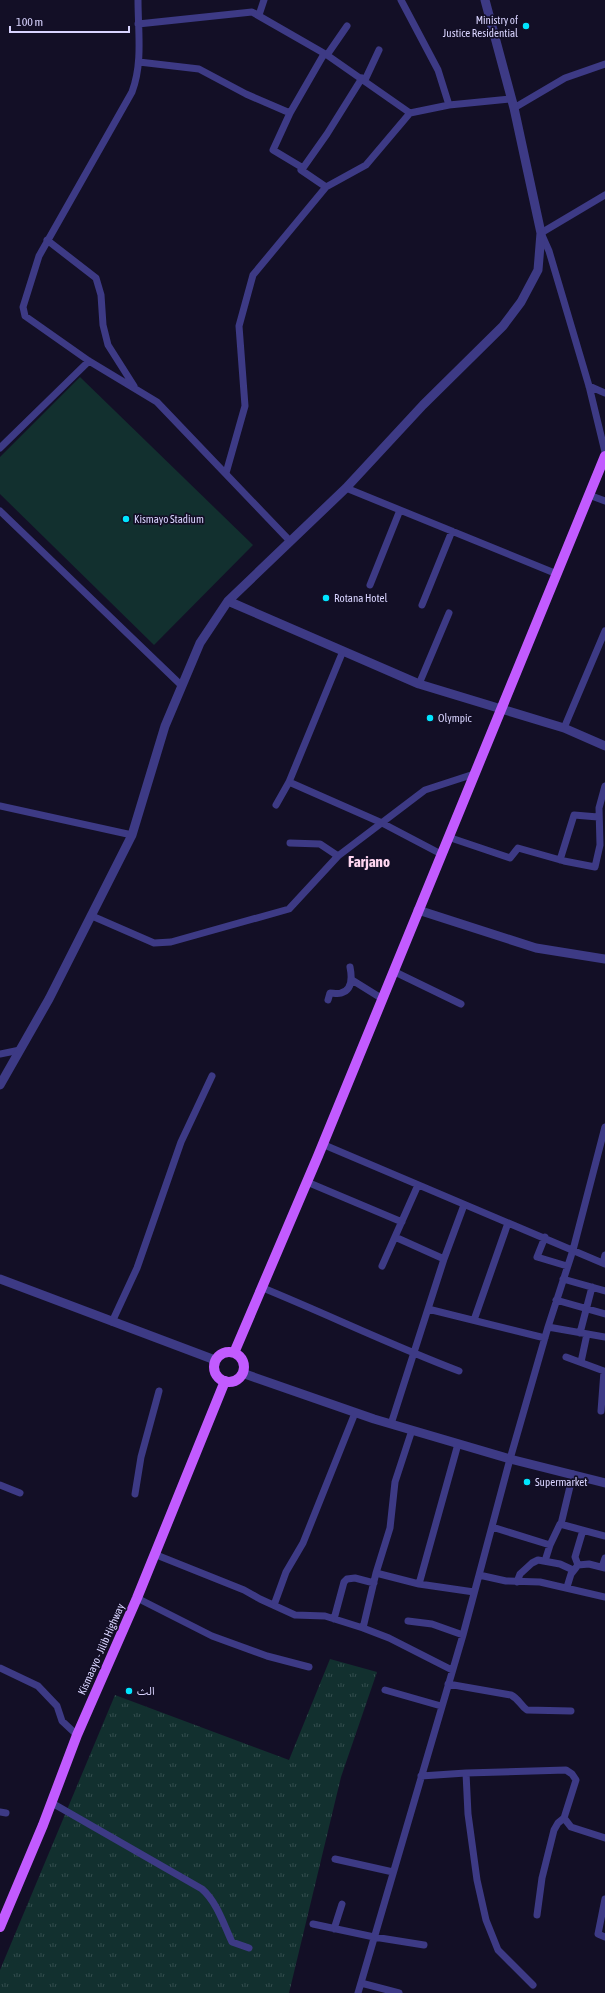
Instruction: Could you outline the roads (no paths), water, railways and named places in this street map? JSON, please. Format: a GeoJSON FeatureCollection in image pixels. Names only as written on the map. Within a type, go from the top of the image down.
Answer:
{"type":"FeatureCollection","features":[{"type":"Feature","properties":{"kind":"main road"},"geometry":{"type":"LineString","coordinates":[[234,1353],[307,1182],[381,998],[605,456]]}},
{"type":"Feature","properties":{"kind":"main road"},"geometry":{"type":"LineString","coordinates":[[224,1353],[234,1353],[241,1358],[243,1362],[242,1373],[234,1381],[225,1381],[214,1372],[215,1360],[224,1353]]}},
{"type":"Feature","properties":{"kind":"main road","name":"Kismaayo - Jilib Highway"},"geometry":{"type":"LineString","coordinates":[[0,1927],[52,1803],[77,1735],[137,1598],[225,1381]]}},
{"type":"Feature","properties":{"kind":"street"},"geometry":{"type":"LineString","coordinates":[[138,0],[139,62],[137,77],[132,92],[47,240],[35,265],[23,307],[23,312],[25,316],[89,361],[157,402],[290,540]]}},
{"type":"Feature","properties":{"kind":"street"},"geometry":{"type":"LineString","coordinates":[[259,15],[264,0]]}},
{"type":"Feature","properties":{"kind":"street"},"geometry":{"type":"LineString","coordinates":[[401,0],[438,70],[449,105]]}},
{"type":"Feature","properties":{"kind":"street"},"geometry":{"type":"LineString","coordinates":[[486,0],[513,104],[541,232],[549,251],[589,386],[605,452]]}},
{"type":"Feature","properties":{"kind":"street"},"geometry":{"type":"LineString","coordinates":[[138,24],[248,12],[259,15],[326,54],[410,113]]}},
{"type":"Feature","properties":{"kind":"street"},"geometry":{"type":"LineString","coordinates":[[303,168],[273,150],[290,113],[326,54],[347,26]]}},
{"type":"Feature","properties":{"kind":"street"},"geometry":{"type":"LineString","coordinates":[[326,187],[301,170],[327,134],[363,79],[379,50]]}},
{"type":"Feature","properties":{"kind":"street"},"geometry":{"type":"LineString","coordinates":[[139,62],[199,69],[246,94],[290,113]]}},
{"type":"Feature","properties":{"kind":"street"},"geometry":{"type":"LineString","coordinates":[[226,473],[245,406],[238,326],[252,275],[326,187],[366,165],[410,113],[449,105],[513,104],[565,78],[605,64]]}},
{"type":"Feature","properties":{"kind":"street"},"geometry":{"type":"LineString","coordinates":[[541,232],[605,195]]}},
{"type":"Feature","properties":{"kind":"street"},"geometry":{"type":"LineString","coordinates":[[0,1085],[92,916],[132,835],[165,726],[200,643],[228,601],[346,488],[423,405],[502,326],[516,308],[538,270],[541,232]]}},
{"type":"Feature","properties":{"kind":"street"},"geometry":{"type":"LineString","coordinates":[[47,240],[96,278],[101,295],[103,325],[108,346],[135,388]]}},
{"type":"Feature","properties":{"kind":"street"},"geometry":{"type":"LineString","coordinates":[[0,448],[89,361]]}},
{"type":"Feature","properties":{"kind":"street"},"geometry":{"type":"LineString","coordinates":[[589,386],[605,393]]}},
{"type":"Feature","properties":{"kind":"street"},"geometry":{"type":"LineString","coordinates":[[346,488],[557,574]]}},
{"type":"Feature","properties":{"kind":"street"},"geometry":{"type":"LineString","coordinates":[[589,495],[605,501]]}},
{"type":"Feature","properties":{"kind":"street"},"geometry":{"type":"LineString","coordinates":[[370,585],[400,510]]}},
{"type":"Feature","properties":{"kind":"street"},"geometry":{"type":"LineString","coordinates":[[0,511],[182,686]]}},
{"type":"Feature","properties":{"kind":"street"},"geometry":{"type":"LineString","coordinates":[[422,605],[452,531]]}},
{"type":"Feature","properties":{"kind":"street"},"geometry":{"type":"LineString","coordinates":[[228,601],[419,684],[564,728],[605,746]]}},
{"type":"Feature","properties":{"kind":"street"},"geometry":{"type":"LineString","coordinates":[[419,684],[449,613]]}},
{"type":"Feature","properties":{"kind":"street"},"geometry":{"type":"LineString","coordinates":[[564,728],[605,631]]}},
{"type":"Feature","properties":{"kind":"street"},"geometry":{"type":"LineString","coordinates":[[276,805],[289,782],[343,651]]}},
{"type":"Feature","properties":{"kind":"street"},"geometry":{"type":"LineString","coordinates":[[92,916],[154,943],[171,942],[289,909],[338,856],[425,790],[474,774]]}},
{"type":"Feature","properties":{"kind":"street"},"geometry":{"type":"LineString","coordinates":[[289,782],[382,823],[441,854]]}},
{"type":"Feature","properties":{"kind":"street"},"geometry":{"type":"LineString","coordinates":[[448,837],[510,858],[518,848],[560,860],[595,867],[600,845],[598,817],[605,786]]}},
{"type":"Feature","properties":{"kind":"street"},"geometry":{"type":"LineString","coordinates":[[0,806],[132,835]]}},
{"type":"Feature","properties":{"kind":"street"},"geometry":{"type":"LineString","coordinates":[[560,860],[574,815],[598,817]]}},
{"type":"Feature","properties":{"kind":"street"},"geometry":{"type":"LineString","coordinates":[[290,843],[320,844],[338,856]]}},
{"type":"Feature","properties":{"kind":"street"},"geometry":{"type":"LineString","coordinates":[[418,910],[536,948],[605,959]]}},
{"type":"Feature","properties":{"kind":"street"},"geometry":{"type":"LineString","coordinates":[[328,1000],[330,993],[341,993],[349,987],[352,980],[350,967]]}},
{"type":"Feature","properties":{"kind":"street"},"geometry":{"type":"LineString","coordinates":[[393,971],[461,1004]]}},
{"type":"Feature","properties":{"kind":"street"},"geometry":{"type":"LineString","coordinates":[[352,980],[381,998]]}},
{"type":"Feature","properties":{"kind":"street"},"geometry":{"type":"LineString","coordinates":[[0,1054],[20,1050]]}},
{"type":"Feature","properties":{"kind":"street"},"geometry":{"type":"LineString","coordinates":[[112,1322],[137,1268],[182,1142],[212,1076]]}},
{"type":"Feature","properties":{"kind":"street"},"geometry":{"type":"LineString","coordinates":[[358,1993],[463,1635],[510,1459],[548,1327],[573,1250],[603,1140],[605,1127]]}},
{"type":"Feature","properties":{"kind":"street"},"geometry":{"type":"LineString","coordinates":[[322,1144],[418,1186],[604,1263],[605,1255]]}},
{"type":"Feature","properties":{"kind":"street"},"geometry":{"type":"LineString","coordinates":[[307,1182],[402,1222]]}},
{"type":"Feature","properties":{"kind":"street"},"geometry":{"type":"LineString","coordinates":[[382,1266],[418,1186]]}},
{"type":"Feature","properties":{"kind":"street"},"geometry":{"type":"LineString","coordinates":[[391,1424],[444,1259],[464,1205]]}},
{"type":"Feature","properties":{"kind":"street"},"geometry":{"type":"LineString","coordinates":[[474,1320],[508,1223]]}},
{"type":"Feature","properties":{"kind":"street"},"geometry":{"type":"LineString","coordinates":[[395,1237],[444,1259]]}},
{"type":"Feature","properties":{"kind":"street"},"geometry":{"type":"LineString","coordinates":[[544,1237],[537,1257],[567,1266]]}},
{"type":"Feature","properties":{"kind":"street"},"geometry":{"type":"LineString","coordinates":[[0,1279],[215,1360]]}},
{"type":"Feature","properties":{"kind":"street"},"geometry":{"type":"LineString","coordinates":[[563,1279],[605,1291]]}},
{"type":"Feature","properties":{"kind":"street"},"geometry":{"type":"LineString","coordinates":[[581,1362],[586,1309],[592,1287]]}},
{"type":"Feature","properties":{"kind":"street"},"geometry":{"type":"LineString","coordinates":[[262,1288],[318,1311],[414,1354],[460,1371]]}},
{"type":"Feature","properties":{"kind":"street"},"geometry":{"type":"LineString","coordinates":[[556,1300],[605,1314]]}},
{"type":"Feature","properties":{"kind":"street"},"geometry":{"type":"LineString","coordinates":[[428,1309],[545,1338]]}},
{"type":"Feature","properties":{"kind":"street"},"geometry":{"type":"LineString","coordinates":[[548,1327],[583,1334],[605,1336]]}},
{"type":"Feature","properties":{"kind":"street"},"geometry":{"type":"LineString","coordinates":[[566,1357],[604,1371],[601,1411]]}},
{"type":"Feature","properties":{"kind":"street"},"geometry":{"type":"LineString","coordinates":[[242,1373],[355,1413],[391,1424],[510,1459],[605,1483]]}},
{"type":"Feature","properties":{"kind":"street"},"geometry":{"type":"LineString","coordinates":[[135,1494],[141,1456],[159,1390]]}},
{"type":"Feature","properties":{"kind":"street"},"geometry":{"type":"LineString","coordinates":[[274,1604],[286,1572],[303,1543],[355,1413]]}},
{"type":"Feature","properties":{"kind":"street"},"geometry":{"type":"LineString","coordinates":[[363,1628],[376,1573],[390,1528],[395,1482],[412,1430]]}},
{"type":"Feature","properties":{"kind":"street"},"geometry":{"type":"LineString","coordinates":[[419,1584],[431,1535],[437,1519],[458,1444]]}},
{"type":"Feature","properties":{"kind":"street"},"geometry":{"type":"LineString","coordinates":[[545,1561],[550,1545],[558,1527],[561,1524],[573,1474]]}},
{"type":"Feature","properties":{"kind":"street"},"geometry":{"type":"LineString","coordinates":[[0,1485],[20,1493]]}},
{"type":"Feature","properties":{"kind":"street"},"geometry":{"type":"LineString","coordinates":[[561,1524],[605,1536]]}},
{"type":"Feature","properties":{"kind":"street"},"geometry":{"type":"LineString","coordinates":[[492,1527],[550,1545]]}},
{"type":"Feature","properties":{"kind":"street"},"geometry":{"type":"LineString","coordinates":[[567,1587],[576,1567],[575,1557],[583,1530]]}},
{"type":"Feature","properties":{"kind":"street"},"geometry":{"type":"LineString","coordinates":[[154,1554],[244,1590],[295,1615],[319,1615],[363,1628],[389,1638],[452,1670]]}},
{"type":"Feature","properties":{"kind":"street"},"geometry":{"type":"LineString","coordinates":[[517,1582],[518,1576],[532,1563],[538,1560],[576,1567],[589,1564],[604,1568],[605,1558]]}},
{"type":"Feature","properties":{"kind":"street"},"geometry":{"type":"LineString","coordinates":[[376,1573],[419,1584],[474,1592]]}},
{"type":"Feature","properties":{"kind":"street"},"geometry":{"type":"LineString","coordinates":[[479,1575],[517,1582],[540,1582],[605,1597]]}},
{"type":"Feature","properties":{"kind":"street"},"geometry":{"type":"LineString","coordinates":[[334,1619],[344,1582],[347,1579],[355,1578],[374,1583]]}},
{"type":"Feature","properties":{"kind":"street"},"geometry":{"type":"LineString","coordinates":[[137,1598],[212,1636],[267,1656],[309,1667]]}},
{"type":"Feature","properties":{"kind":"street"},"geometry":{"type":"LineString","coordinates":[[408,1621],[432,1624],[463,1635]]}},
{"type":"Feature","properties":{"kind":"street"},"geometry":{"type":"LineString","coordinates":[[0,1668],[38,1686],[57,1706],[62,1721],[77,1735]]}},
{"type":"Feature","properties":{"kind":"street"},"geometry":{"type":"LineString","coordinates":[[448,1684],[511,1695],[519,1699],[523,1707],[527,1710],[571,1711]]}},
{"type":"Feature","properties":{"kind":"street"},"geometry":{"type":"LineString","coordinates":[[385,1690],[441,1706]]}},
{"type":"Feature","properties":{"kind":"street"},"geometry":{"type":"LineString","coordinates":[[421,1776],[566,1770],[572,1774],[576,1780],[564,1818],[558,1823],[554,1830],[542,1878],[537,1915]]}},
{"type":"Feature","properties":{"kind":"street"},"geometry":{"type":"LineString","coordinates":[[466,1773],[468,1814],[476,1880],[486,1920],[498,1950],[533,1985]]}},
{"type":"Feature","properties":{"kind":"street"},"geometry":{"type":"LineString","coordinates":[[52,1803],[202,1889],[210,1895],[232,1942],[249,1948]]}},
{"type":"Feature","properties":{"kind":"street"},"geometry":{"type":"LineString","coordinates":[[564,1818],[571,1827],[605,1838]]}},
{"type":"Feature","properties":{"kind":"street"},"geometry":{"type":"LineString","coordinates":[[335,1859],[393,1872]]}},
{"type":"Feature","properties":{"kind":"street"},"geometry":{"type":"LineString","coordinates":[[605,1899],[598,1934],[605,1937]]}},
{"type":"Feature","properties":{"kind":"street"},"geometry":{"type":"LineString","coordinates":[[334,1929],[342,1904]]}},
{"type":"Feature","properties":{"kind":"street"},"geometry":{"type":"LineString","coordinates":[[313,1924],[374,1938],[424,1946]]}},
{"type":"Feature","properties":{"kind":"street"},"geometry":{"type":"LineString","coordinates":[[361,1983],[399,1993]]}},
{"type":"Feature","properties":{"kind":"place","name":"Ministry of Justice Residential"},"geometry":{"type":"Point","coordinates":[526,26]}},
{"type":"Feature","properties":{"kind":"place","name":"Kismayo Stadium"},"geometry":{"type":"Point","coordinates":[126,519]}},
{"type":"Feature","properties":{"kind":"place","name":"Rotana Hotel"},"geometry":{"type":"Point","coordinates":[326,598]}},
{"type":"Feature","properties":{"kind":"place","name":"Olympic"},"geometry":{"type":"Point","coordinates":[430,718]}},
{"type":"Feature","properties":{"kind":"place","name":"Supermarket"},"geometry":{"type":"Point","coordinates":[527,1482]}},
{"type":"Feature","properties":{"kind":"place","name":"الث"},"geometry":{"type":"Point","coordinates":[129,1691]}},
{"type":"Feature","properties":{"kind":"district","name":"Farjano"},"geometry":{"type":"Point","coordinates":[369,861]}}]}
